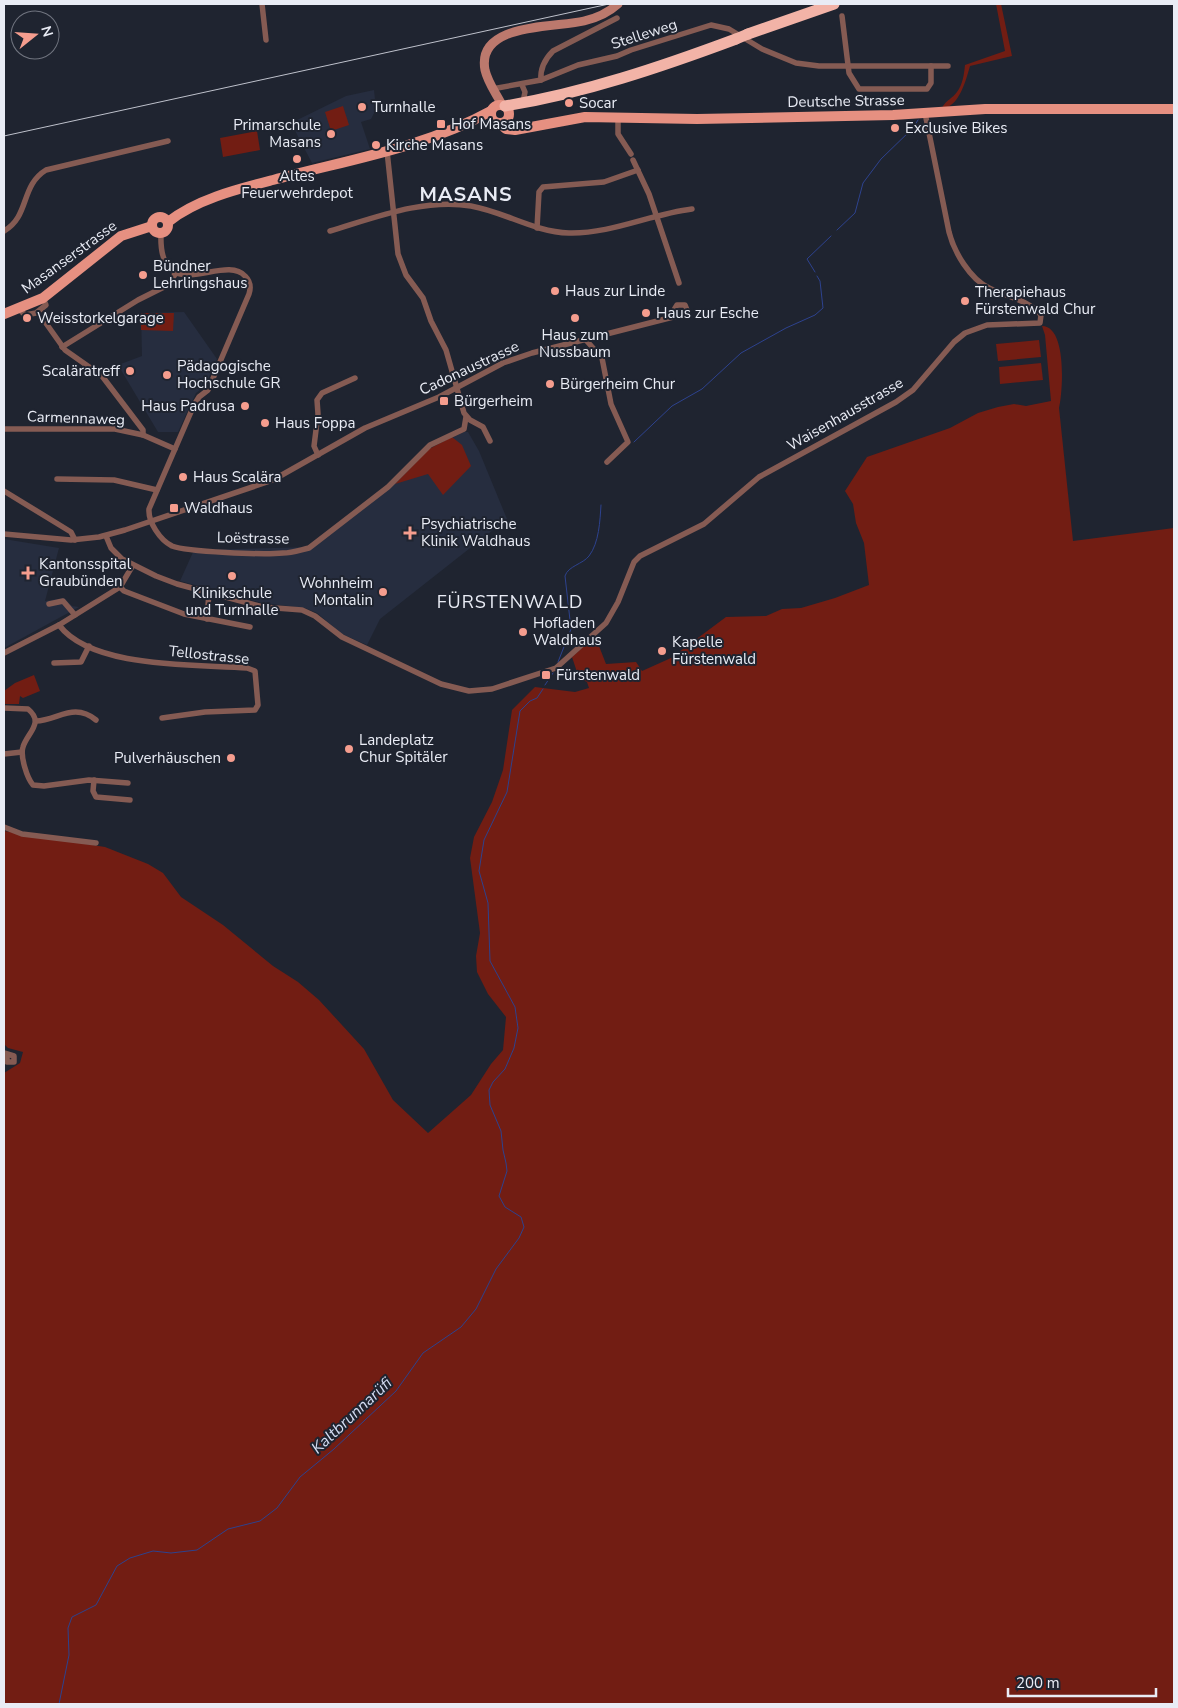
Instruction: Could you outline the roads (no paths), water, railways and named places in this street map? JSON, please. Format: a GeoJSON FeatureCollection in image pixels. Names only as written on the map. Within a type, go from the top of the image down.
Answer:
{"type":"FeatureCollection","features":[{"type":"Feature","properties":{"kind":"highway"},"geometry":{"type":"LineString","coordinates":[[765,28],[816,4]]}},
{"type":"Feature","properties":{"kind":"highway"},"geometry":{"type":"LineString","coordinates":[[500,113],[679,60],[834,4]]}},
{"type":"Feature","properties":{"kind":"highway"},"geometry":{"type":"LineString","coordinates":[[500,113],[524,102],[550,97]]}},
{"type":"Feature","properties":{"kind":"main road","name":"Deutsche Strasse"},"geometry":{"type":"LineString","coordinates":[[500,113],[510,125],[520,130],[577,118],[697,119],[925,113],[984,109],[1174,109]]}},
{"type":"Feature","properties":{"kind":"main road"},"geometry":{"type":"LineString","coordinates":[[168,222],[162,217],[156,217],[152,226],[154,231],[161,234],[167,229],[168,222],[189,208],[251,186],[387,151],[500,113]]}},
{"type":"Feature","properties":{"kind":"main road","name":"Masanserstrasse"},"geometry":{"type":"LineString","coordinates":[[4,314],[19,310],[43,298],[121,236],[152,226]]}},
{"type":"Feature","properties":{"kind":"street"},"geometry":{"type":"LineString","coordinates":[[262,4],[266,40]]}},
{"type":"Feature","properties":{"kind":"street"},"geometry":{"type":"LineString","coordinates":[[500,113],[485,63],[488,50],[498,39],[526,28],[590,20],[608,12],[618,4]]}},
{"type":"Feature","properties":{"kind":"street"},"geometry":{"type":"LineString","coordinates":[[842,16],[849,73],[857,87],[866,90],[927,89],[931,83],[931,66]]}},
{"type":"Feature","properties":{"kind":"street"},"geometry":{"type":"LineString","coordinates":[[541,80],[541,73],[547,57],[553,51],[617,18]]}},
{"type":"Feature","properties":{"kind":"street","name":"Stelleweg"},"geometry":{"type":"LineString","coordinates":[[492,89],[541,80],[578,65],[617,56],[711,26],[729,29],[762,49],[788,61],[819,66],[948,66]]}},
{"type":"Feature","properties":{"kind":"street"},"geometry":{"type":"LineString","coordinates":[[522,85],[525,92],[524,102]]}},
{"type":"Feature","properties":{"kind":"street","name":"Waisenhausstrasse"},"geometry":{"type":"LineString","coordinates":[[209,592],[263,607],[302,610],[316,616],[342,637],[441,684],[459,690],[492,689],[556,668],[606,623],[621,595],[634,562],[640,556],[704,524],[759,477],[896,402],[913,390],[954,342],[966,333],[987,325],[1036,324],[1041,321],[1040,315],[1033,308],[983,284],[971,272],[956,251],[949,232],[925,113]]}},
{"type":"Feature","properties":{"kind":"street"},"geometry":{"type":"LineString","coordinates":[[618,117],[618,134],[638,170],[679,283]]}},
{"type":"Feature","properties":{"kind":"street"},"geometry":{"type":"LineString","coordinates":[[4,231],[20,216],[32,182],[46,170],[168,141]]}},
{"type":"Feature","properties":{"kind":"street"},"geometry":{"type":"LineString","coordinates":[[387,151],[397,246],[403,269],[411,284],[423,298],[430,320],[447,352],[466,416],[483,427],[490,442]]}},
{"type":"Feature","properties":{"kind":"street"},"geometry":{"type":"LineString","coordinates":[[537,228],[540,192],[543,187],[604,182],[638,170]]}},
{"type":"Feature","properties":{"kind":"street"},"geometry":{"type":"LineString","coordinates":[[330,231],[422,207],[454,205],[488,210],[537,228],[567,233],[589,232],[692,209]]}},
{"type":"Feature","properties":{"kind":"street"},"geometry":{"type":"LineString","coordinates":[[4,534],[75,540],[106,536],[150,520],[149,509],[194,405],[199,397],[208,390],[250,291],[247,278],[238,271],[188,275],[176,273],[166,262],[161,234]]}},
{"type":"Feature","properties":{"kind":"street"},"geometry":{"type":"LineString","coordinates":[[62,347],[138,300],[168,285],[176,273]]}},
{"type":"Feature","properties":{"kind":"street","name":"Cadonaustrasse"},"geometry":{"type":"LineString","coordinates":[[150,520],[264,484],[364,428],[457,388],[503,363],[532,353],[669,318]]}},
{"type":"Feature","properties":{"kind":"street"},"geometry":{"type":"LineString","coordinates":[[42,319],[62,347],[73,358],[102,376],[143,430],[143,435]]}},
{"type":"Feature","properties":{"kind":"street"},"geometry":{"type":"LineString","coordinates":[[585,339],[602,358],[611,404],[628,442],[607,462]]}},
{"type":"Feature","properties":{"kind":"street"},"geometry":{"type":"LineString","coordinates":[[318,455],[314,446],[318,414],[317,400],[322,393],[355,378]]}},
{"type":"Feature","properties":{"kind":"street","name":"Loëstrasse"},"geometry":{"type":"LineString","coordinates":[[150,520],[162,539],[171,545],[184,549],[274,554],[309,548],[388,487],[430,446],[464,429],[466,416]]}},
{"type":"Feature","properties":{"kind":"street","name":"Carmennaweg"},"geometry":{"type":"LineString","coordinates":[[4,430],[115,429],[143,435],[175,449]]}},
{"type":"Feature","properties":{"kind":"street"},"geometry":{"type":"LineString","coordinates":[[57,479],[114,480],[157,490]]}},
{"type":"Feature","properties":{"kind":"street"},"geometry":{"type":"LineString","coordinates":[[4,491],[71,532],[75,540]]}},
{"type":"Feature","properties":{"kind":"street"},"geometry":{"type":"LineString","coordinates":[[106,536],[114,552],[133,565],[177,584],[209,592],[207,619]]}},
{"type":"Feature","properties":{"kind":"street"},"geometry":{"type":"LineString","coordinates":[[4,653],[59,625],[120,587],[133,565]]}},
{"type":"Feature","properties":{"kind":"street"},"geometry":{"type":"LineString","coordinates":[[120,587],[124,591],[165,608],[207,619],[250,627]]}},
{"type":"Feature","properties":{"kind":"street"},"geometry":{"type":"LineString","coordinates":[[49,604],[63,601],[75,615]]}},
{"type":"Feature","properties":{"kind":"street","name":"Tellostrasse"},"geometry":{"type":"LineString","coordinates":[[59,625],[70,638],[133,660],[247,668],[255,671],[258,705],[255,710],[206,712],[162,718]]}},
{"type":"Feature","properties":{"kind":"street"},"geometry":{"type":"LineString","coordinates":[[54,663],[81,662],[89,646]]}},
{"type":"Feature","properties":{"kind":"street"},"geometry":{"type":"LineString","coordinates":[[4,708],[28,709],[36,721]]}},
{"type":"Feature","properties":{"kind":"street"},"geometry":{"type":"LineString","coordinates":[[36,721],[73,712],[84,713],[96,720]]}},
{"type":"Feature","properties":{"kind":"street"},"geometry":{"type":"LineString","coordinates":[[36,721],[22,752],[28,778],[35,786],[94,780],[128,784]]}},
{"type":"Feature","properties":{"kind":"street"},"geometry":{"type":"LineString","coordinates":[[4,754],[22,752]]}},
{"type":"Feature","properties":{"kind":"street"},"geometry":{"type":"LineString","coordinates":[[94,780],[93,791],[96,797],[130,800]]}},
{"type":"Feature","properties":{"kind":"street"},"geometry":{"type":"LineString","coordinates":[[4,827],[22,834],[96,843]]}},
{"type":"Feature","properties":{"kind":"waterway","name":"Kaltbrunnarüfi"},"geometry":{"type":"LineString","coordinates":[[837,230],[855,213],[863,183],[881,159],[913,128],[918,120]]}},
{"type":"Feature","properties":{"kind":"waterway","name":"Kaltbrunnarüfi"},"geometry":{"type":"LineString","coordinates":[[815,272],[807,259],[831,236]]}},
{"type":"Feature","properties":{"kind":"waterway","name":"Kaltbrunnarüfi"},"geometry":{"type":"LineString","coordinates":[[634,442],[672,406],[702,389],[741,353],[786,328],[815,315],[823,308],[820,281],[817,276]]}},
{"type":"Feature","properties":{"kind":"waterway","name":"Kaltbrunnarüfi"},"geometry":{"type":"LineString","coordinates":[[558,662],[571,629],[565,576],[569,570],[586,559],[592,551],[598,532],[601,505]]}},
{"type":"Feature","properties":{"kind":"waterway","name":"Kaltbrunnarüfi"},"geometry":{"type":"LineString","coordinates":[[545,685],[553,673]]}},
{"type":"Feature","properties":{"kind":"waterway","name":"Kaltbrunnarüfi"},"geometry":{"type":"LineString","coordinates":[[59,1704],[69,1655],[68,1628],[72,1617],[96,1605],[117,1566],[130,1558],[153,1551],[171,1553],[197,1550],[228,1529],[260,1521],[277,1508],[300,1477],[334,1449],[396,1391],[423,1353],[461,1327],[476,1309],[496,1269],[519,1238],[524,1227],[521,1217],[505,1207],[499,1196],[507,1171],[501,1131],[490,1105],[489,1090],[493,1082],[505,1069],[514,1048],[518,1028],[515,1007],[490,961],[488,903],[479,871],[484,840],[507,792],[520,711],[530,701],[537,698],[543,689]]}},
{"type":"Feature","properties":{"kind":"railway"},"geometry":{"type":"LineString","coordinates":[[4,136],[609,4]]}},
{"type":"Feature","properties":{"kind":"place","name":"Socar"},"geometry":{"type":"Point","coordinates":[569,103]}},
{"type":"Feature","properties":{"kind":"place","name":"Turnhalle"},"geometry":{"type":"Point","coordinates":[362,107]}},
{"type":"Feature","properties":{"kind":"place","name":"Hof Masans"},"geometry":{"type":"Point","coordinates":[441,124]}},
{"type":"Feature","properties":{"kind":"place","name":"Exclusive Bikes"},"geometry":{"type":"Point","coordinates":[895,128]}},
{"type":"Feature","properties":{"kind":"place","name":"Primarschule Masans"},"geometry":{"type":"Point","coordinates":[331,134]}},
{"type":"Feature","properties":{"kind":"place","name":"Kirche Masans"},"geometry":{"type":"Point","coordinates":[376,145]}},
{"type":"Feature","properties":{"kind":"place","name":"Altes Feuerwehrdepot"},"geometry":{"type":"Point","coordinates":[297,159]}},
{"type":"Feature","properties":{"kind":"place","name":"Bündner Lehrlingshaus"},"geometry":{"type":"Point","coordinates":[143,275]}},
{"type":"Feature","properties":{"kind":"place","name":"Haus zur Linde"},"geometry":{"type":"Point","coordinates":[555,291]}},
{"type":"Feature","properties":{"kind":"place","name":"Therapiehaus Fürstenwald Chur"},"geometry":{"type":"Point","coordinates":[965,301]}},
{"type":"Feature","properties":{"kind":"place","name":"Haus zur Esche"},"geometry":{"type":"Point","coordinates":[646,313]}},
{"type":"Feature","properties":{"kind":"place","name":"Weisstorkelgarage"},"geometry":{"type":"Point","coordinates":[27,318]}},
{"type":"Feature","properties":{"kind":"place","name":"Haus zum Nussbaum"},"geometry":{"type":"Point","coordinates":[575,318]}},
{"type":"Feature","properties":{"kind":"place","name":"Scaläratreff"},"geometry":{"type":"Point","coordinates":[130,371]}},
{"type":"Feature","properties":{"kind":"place","name":"Pädagogische Hochschule GR"},"geometry":{"type":"Point","coordinates":[167,375]}},
{"type":"Feature","properties":{"kind":"place","name":"Bürgerheim Chur"},"geometry":{"type":"Point","coordinates":[550,384]}},
{"type":"Feature","properties":{"kind":"place","name":"Bürgerheim"},"geometry":{"type":"Point","coordinates":[444,401]}},
{"type":"Feature","properties":{"kind":"place","name":"Haus Padrusa"},"geometry":{"type":"Point","coordinates":[245,406]}},
{"type":"Feature","properties":{"kind":"place","name":"Haus Foppa"},"geometry":{"type":"Point","coordinates":[265,423]}},
{"type":"Feature","properties":{"kind":"place","name":"Haus Scalära"},"geometry":{"type":"Point","coordinates":[183,477]}},
{"type":"Feature","properties":{"kind":"place","name":"Waldhaus"},"geometry":{"type":"Point","coordinates":[174,508]}},
{"type":"Feature","properties":{"kind":"place","name":"Psychiatrische Klinik Waldhaus"},"geometry":{"type":"Point","coordinates":[410,533]}},
{"type":"Feature","properties":{"kind":"place","name":"Kantonsspital Graubünden"},"geometry":{"type":"Point","coordinates":[28,573]}},
{"type":"Feature","properties":{"kind":"place","name":"Klinikschule und Turnhalle"},"geometry":{"type":"Point","coordinates":[232,576]}},
{"type":"Feature","properties":{"kind":"place","name":"Wohnheim Montalin"},"geometry":{"type":"Point","coordinates":[383,592]}},
{"type":"Feature","properties":{"kind":"place","name":"Hofladen Waldhaus"},"geometry":{"type":"Point","coordinates":[523,632]}},
{"type":"Feature","properties":{"kind":"place","name":"Kapelle Fürstenwald"},"geometry":{"type":"Point","coordinates":[662,651]}},
{"type":"Feature","properties":{"kind":"place","name":"Fürstenwald"},"geometry":{"type":"Point","coordinates":[546,675]}},
{"type":"Feature","properties":{"kind":"place","name":"Landeplatz Chur Spitäler"},"geometry":{"type":"Point","coordinates":[349,749]}},
{"type":"Feature","properties":{"kind":"place","name":"Pulverhäuschen"},"geometry":{"type":"Point","coordinates":[231,758]}},
{"type":"Feature","properties":{"kind":"district","name":"MASANS"},"geometry":{"type":"Point","coordinates":[466,194]}},
{"type":"Feature","properties":{"kind":"district","name":"FÜRSTENWALD"},"geometry":{"type":"Point","coordinates":[510,602]}}]}
